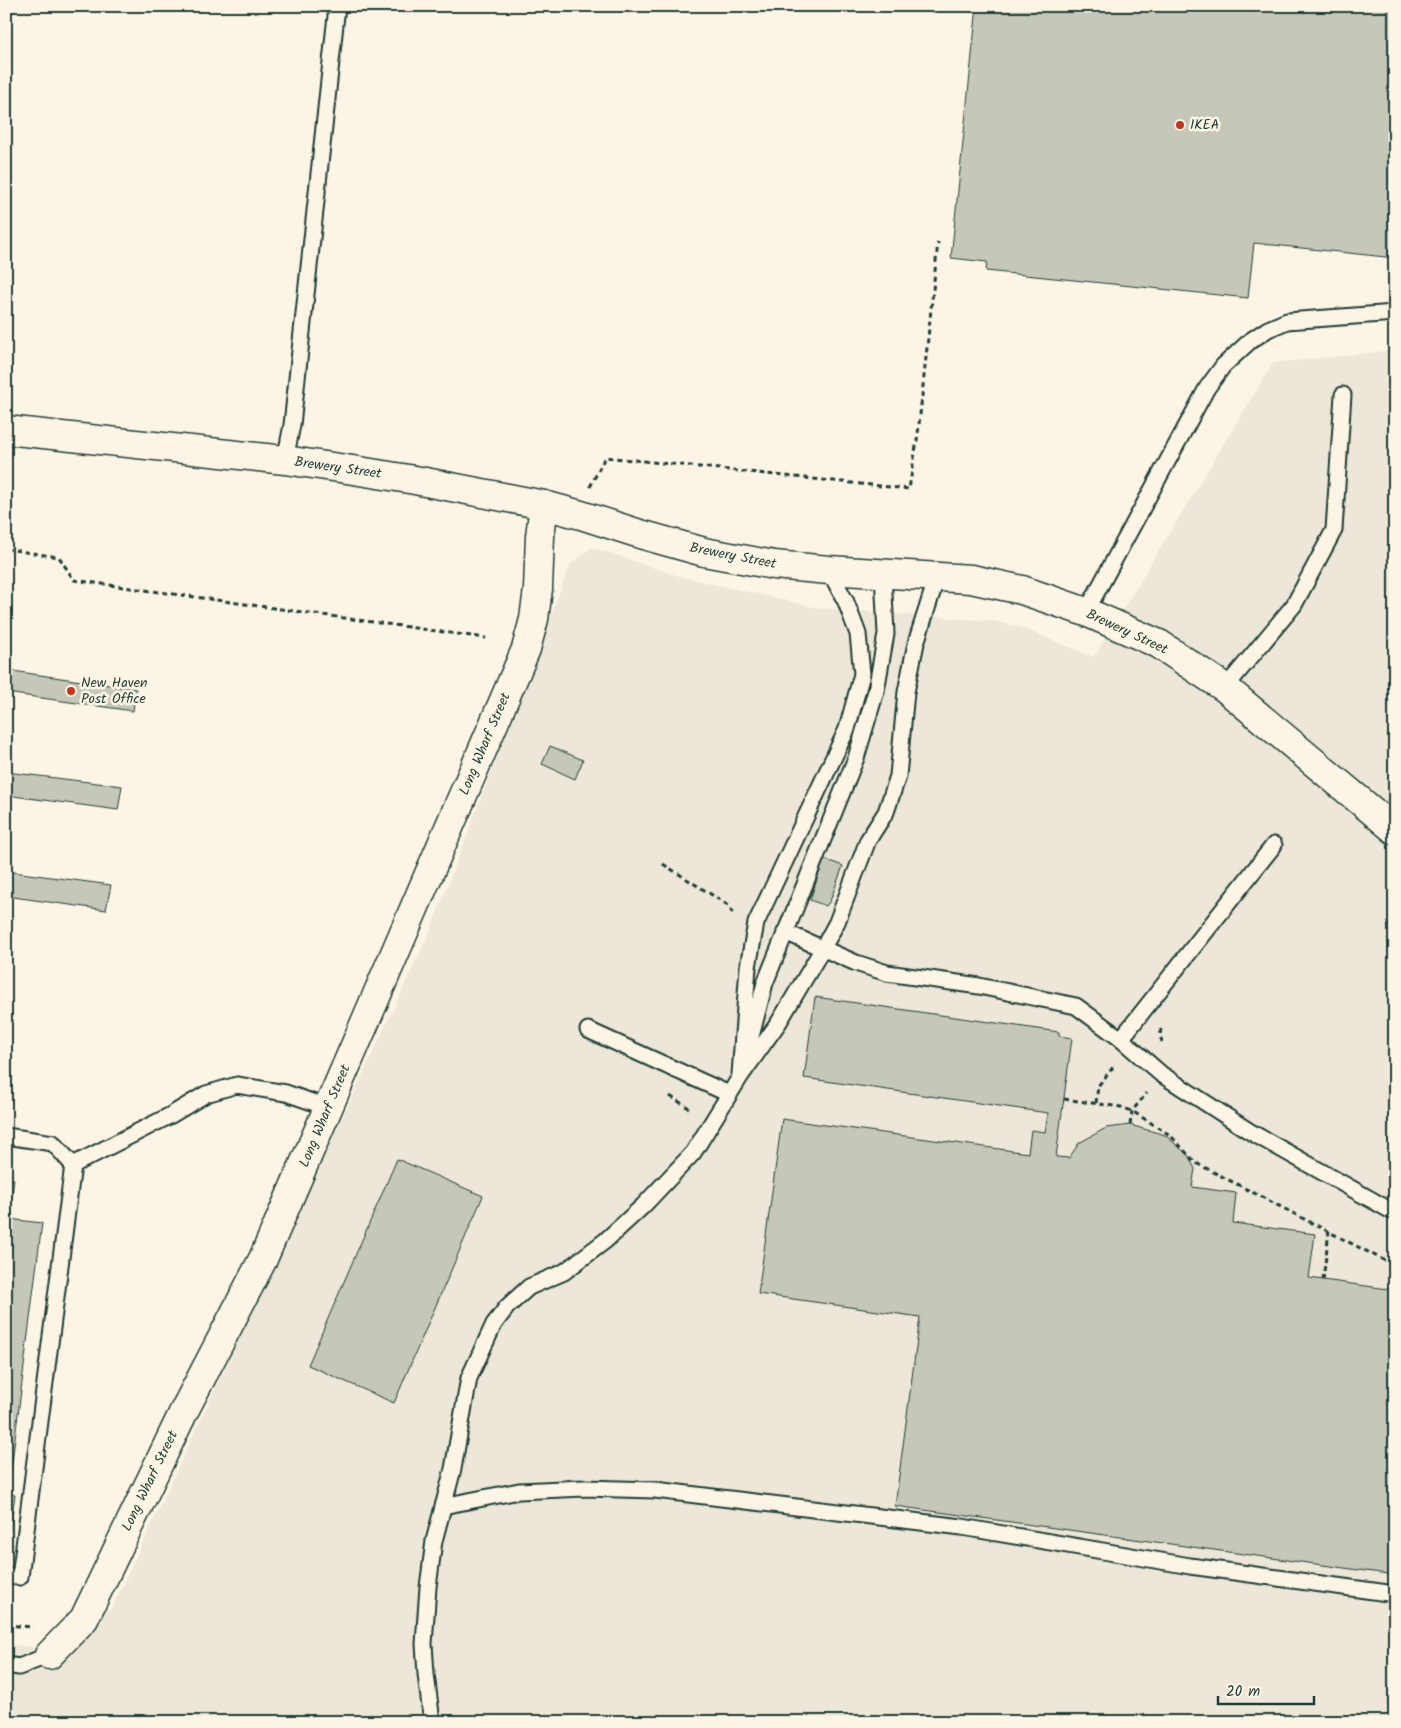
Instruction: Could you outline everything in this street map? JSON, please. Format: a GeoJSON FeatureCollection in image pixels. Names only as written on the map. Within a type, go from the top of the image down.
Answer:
{"type":"FeatureCollection","features":[{"type":"Feature","properties":{"kind":"street","name":"Brewery Street"},"geometry":{"type":"LineString","coordinates":[[6,430],[284,460],[415,480],[544,506],[581,515],[704,552],[774,565],[971,579],[1022,590],[1086,612],[1159,644],[1225,688],[1395,830]]}},
{"type":"Feature","properties":{"kind":"street","name":"Long Wharf Street"},"geometry":{"type":"LineString","coordinates":[[49,1656],[84,1619],[184,1411],[263,1259],[526,649],[534,620],[538,589],[540,536],[544,506]]}},
{"type":"Feature","properties":{"kind":"lane"},"geometry":{"type":"LineString","coordinates":[[284,460],[292,425],[337,6]]}},
{"type":"Feature","properties":{"kind":"lane"},"geometry":{"type":"LineString","coordinates":[[1086,612],[1207,388],[1223,366],[1250,341],[1268,329],[1287,321],[1395,313]]}},
{"type":"Feature","properties":{"kind":"lane"},"geometry":{"type":"LineString","coordinates":[[1225,688],[1294,605],[1334,530],[1342,395]]}},
{"type":"Feature","properties":{"kind":"lane"},"geometry":{"type":"LineString","coordinates":[[740,1077],[748,967],[756,922],[847,729],[862,674],[858,634],[846,602],[829,570]]}},
{"type":"Feature","properties":{"kind":"lane"},"geometry":{"type":"LineString","coordinates":[[740,1077],[765,983],[856,758],[876,691],[886,634],[883,573]]}},
{"type":"Feature","properties":{"kind":"lane"},"geometry":{"type":"LineString","coordinates":[[433,1722],[426,1674],[424,1626],[430,1564],[458,1446],[469,1378],[494,1324],[507,1307],[529,1287],[564,1272],[605,1241],[643,1206],[693,1153],[740,1077],[779,1022],[823,948],[837,922],[868,840],[886,812],[898,776],[906,692],[916,643],[937,576]]}},
{"type":"Feature","properties":{"kind":"lane"},"geometry":{"type":"LineString","coordinates":[[1121,1039],[1274,845]]}},
{"type":"Feature","properties":{"kind":"lane"},"geometry":{"type":"LineString","coordinates":[[785,932],[856,963],[887,973],[979,986],[1076,1006],[1121,1039],[1161,1074],[1249,1131],[1395,1213]]}},
{"type":"Feature","properties":{"kind":"lane"},"geometry":{"type":"LineString","coordinates":[[588,1030],[730,1094]]}},
{"type":"Feature","properties":{"kind":"lane"},"geometry":{"type":"LineString","coordinates":[[73,1165],[171,1116],[206,1094],[237,1085],[286,1093],[328,1108]]}},
{"type":"Feature","properties":{"kind":"lane"},"geometry":{"type":"LineString","coordinates":[[6,1136],[53,1143],[73,1165],[20,1577],[6,1576]]}},
{"type":"Feature","properties":{"kind":"lane"},"geometry":{"type":"LineString","coordinates":[[443,1506],[519,1491],[584,1488],[655,1490],[962,1527],[1190,1566],[1395,1594]]}},
{"type":"Feature","properties":{"kind":"lane","name":"Long Wharf Street"},"geometry":{"type":"LineString","coordinates":[[6,1665],[19,1667],[49,1656]]}},
{"type":"Feature","properties":{"kind":"path"},"geometry":{"type":"LineString","coordinates":[[590,487],[605,457],[909,490],[918,434],[938,242]]}},
{"type":"Feature","properties":{"kind":"path"},"geometry":{"type":"LineString","coordinates":[[6,549],[59,557],[74,580],[486,638]]}},
{"type":"Feature","properties":{"kind":"path"},"geometry":{"type":"LineString","coordinates":[[663,864],[728,905],[735,918]]}},
{"type":"Feature","properties":{"kind":"path"},"geometry":{"type":"LineString","coordinates":[[1163,1023],[1160,1035],[1163,1045]]}},
{"type":"Feature","properties":{"kind":"path"},"geometry":{"type":"LineString","coordinates":[[1096,1104],[1098,1086],[1112,1065],[1120,1071]]}},
{"type":"Feature","properties":{"kind":"path"},"geometry":{"type":"LineString","coordinates":[[1140,1087],[1152,1097]]}},
{"type":"Feature","properties":{"kind":"path"},"geometry":{"type":"LineString","coordinates":[[1130,1125],[1132,1111],[1147,1092]]}},
{"type":"Feature","properties":{"kind":"path"},"geometry":{"type":"LineString","coordinates":[[1064,1099],[1120,1107],[1132,1111],[1170,1134],[1196,1163],[1395,1266]]}},
{"type":"Feature","properties":{"kind":"path"},"geometry":{"type":"LineString","coordinates":[[1323,1280],[1329,1231]]}},
{"type":"Feature","properties":{"kind":"shaded area"},"geometry":{"type":"Polygon","coordinates":[[[1395,350],[1395,1722],[6,1722],[6,1644],[34,1647],[112,1608],[431,929],[570,565],[592,547],[682,577],[818,608],[994,621],[1019,627],[1094,657],[1273,363],[1395,350]]]}},
{"type":"Feature","properties":{"kind":"building","name":"IKEA"},"geometry":{"type":"Polygon","coordinates":[[[977,6],[1395,6],[1395,258],[1254,243],[1248,298],[986,271],[987,262],[951,258],[977,6]]]}},
{"type":"Feature","properties":{"kind":"building","name":"New Haven Post Office"},"geometry":{"type":"Polygon","coordinates":[[[6,670],[136,689],[133,711],[6,693],[6,670]]]}},
{"type":"Feature","properties":{"kind":"building"},"geometry":{"type":"Polygon","coordinates":[[[550,746],[583,760],[575,779],[542,764],[550,746]]]}},
{"type":"Feature","properties":{"kind":"building"},"geometry":{"type":"Polygon","coordinates":[[[6,772],[122,786],[118,810],[6,795],[6,772]]]}},
{"type":"Feature","properties":{"kind":"building"},"geometry":{"type":"Polygon","coordinates":[[[824,859],[843,866],[830,901],[826,906],[810,900],[824,859]]]}},
{"type":"Feature","properties":{"kind":"building"},"geometry":{"type":"Polygon","coordinates":[[[6,871],[111,885],[106,910],[6,896],[6,871]]]}},
{"type":"Feature","properties":{"kind":"building"},"geometry":{"type":"Polygon","coordinates":[[[815,997],[1059,1032],[1059,1036],[1072,1038],[1056,1157],[1069,1158],[1079,1143],[1106,1128],[1130,1125],[1165,1135],[1188,1155],[1195,1169],[1192,1187],[1236,1193],[1233,1223],[1315,1234],[1309,1278],[1395,1290],[1395,1575],[895,1506],[920,1317],[758,1294],[782,1119],[1028,1153],[1031,1130],[1045,1132],[1048,1113],[804,1078],[815,997]]]}},
{"type":"Feature","properties":{"kind":"building"},"geometry":{"type":"Polygon","coordinates":[[[397,1159],[483,1196],[394,1403],[308,1365],[397,1159]]]}},
{"type":"Feature","properties":{"kind":"building"},"geometry":{"type":"Polygon","coordinates":[[[6,1179],[14,1179],[9,1219],[42,1223],[8,1494],[15,1495],[7,1552],[6,1179]]]}},
{"type":"Feature","properties":{"kind":"place","name":"IKEA"},"geometry":{"type":"Point","coordinates":[1180,125]}},
{"type":"Feature","properties":{"kind":"place","name":"New Haven Post Office"},"geometry":{"type":"Point","coordinates":[71,691]}}]}
